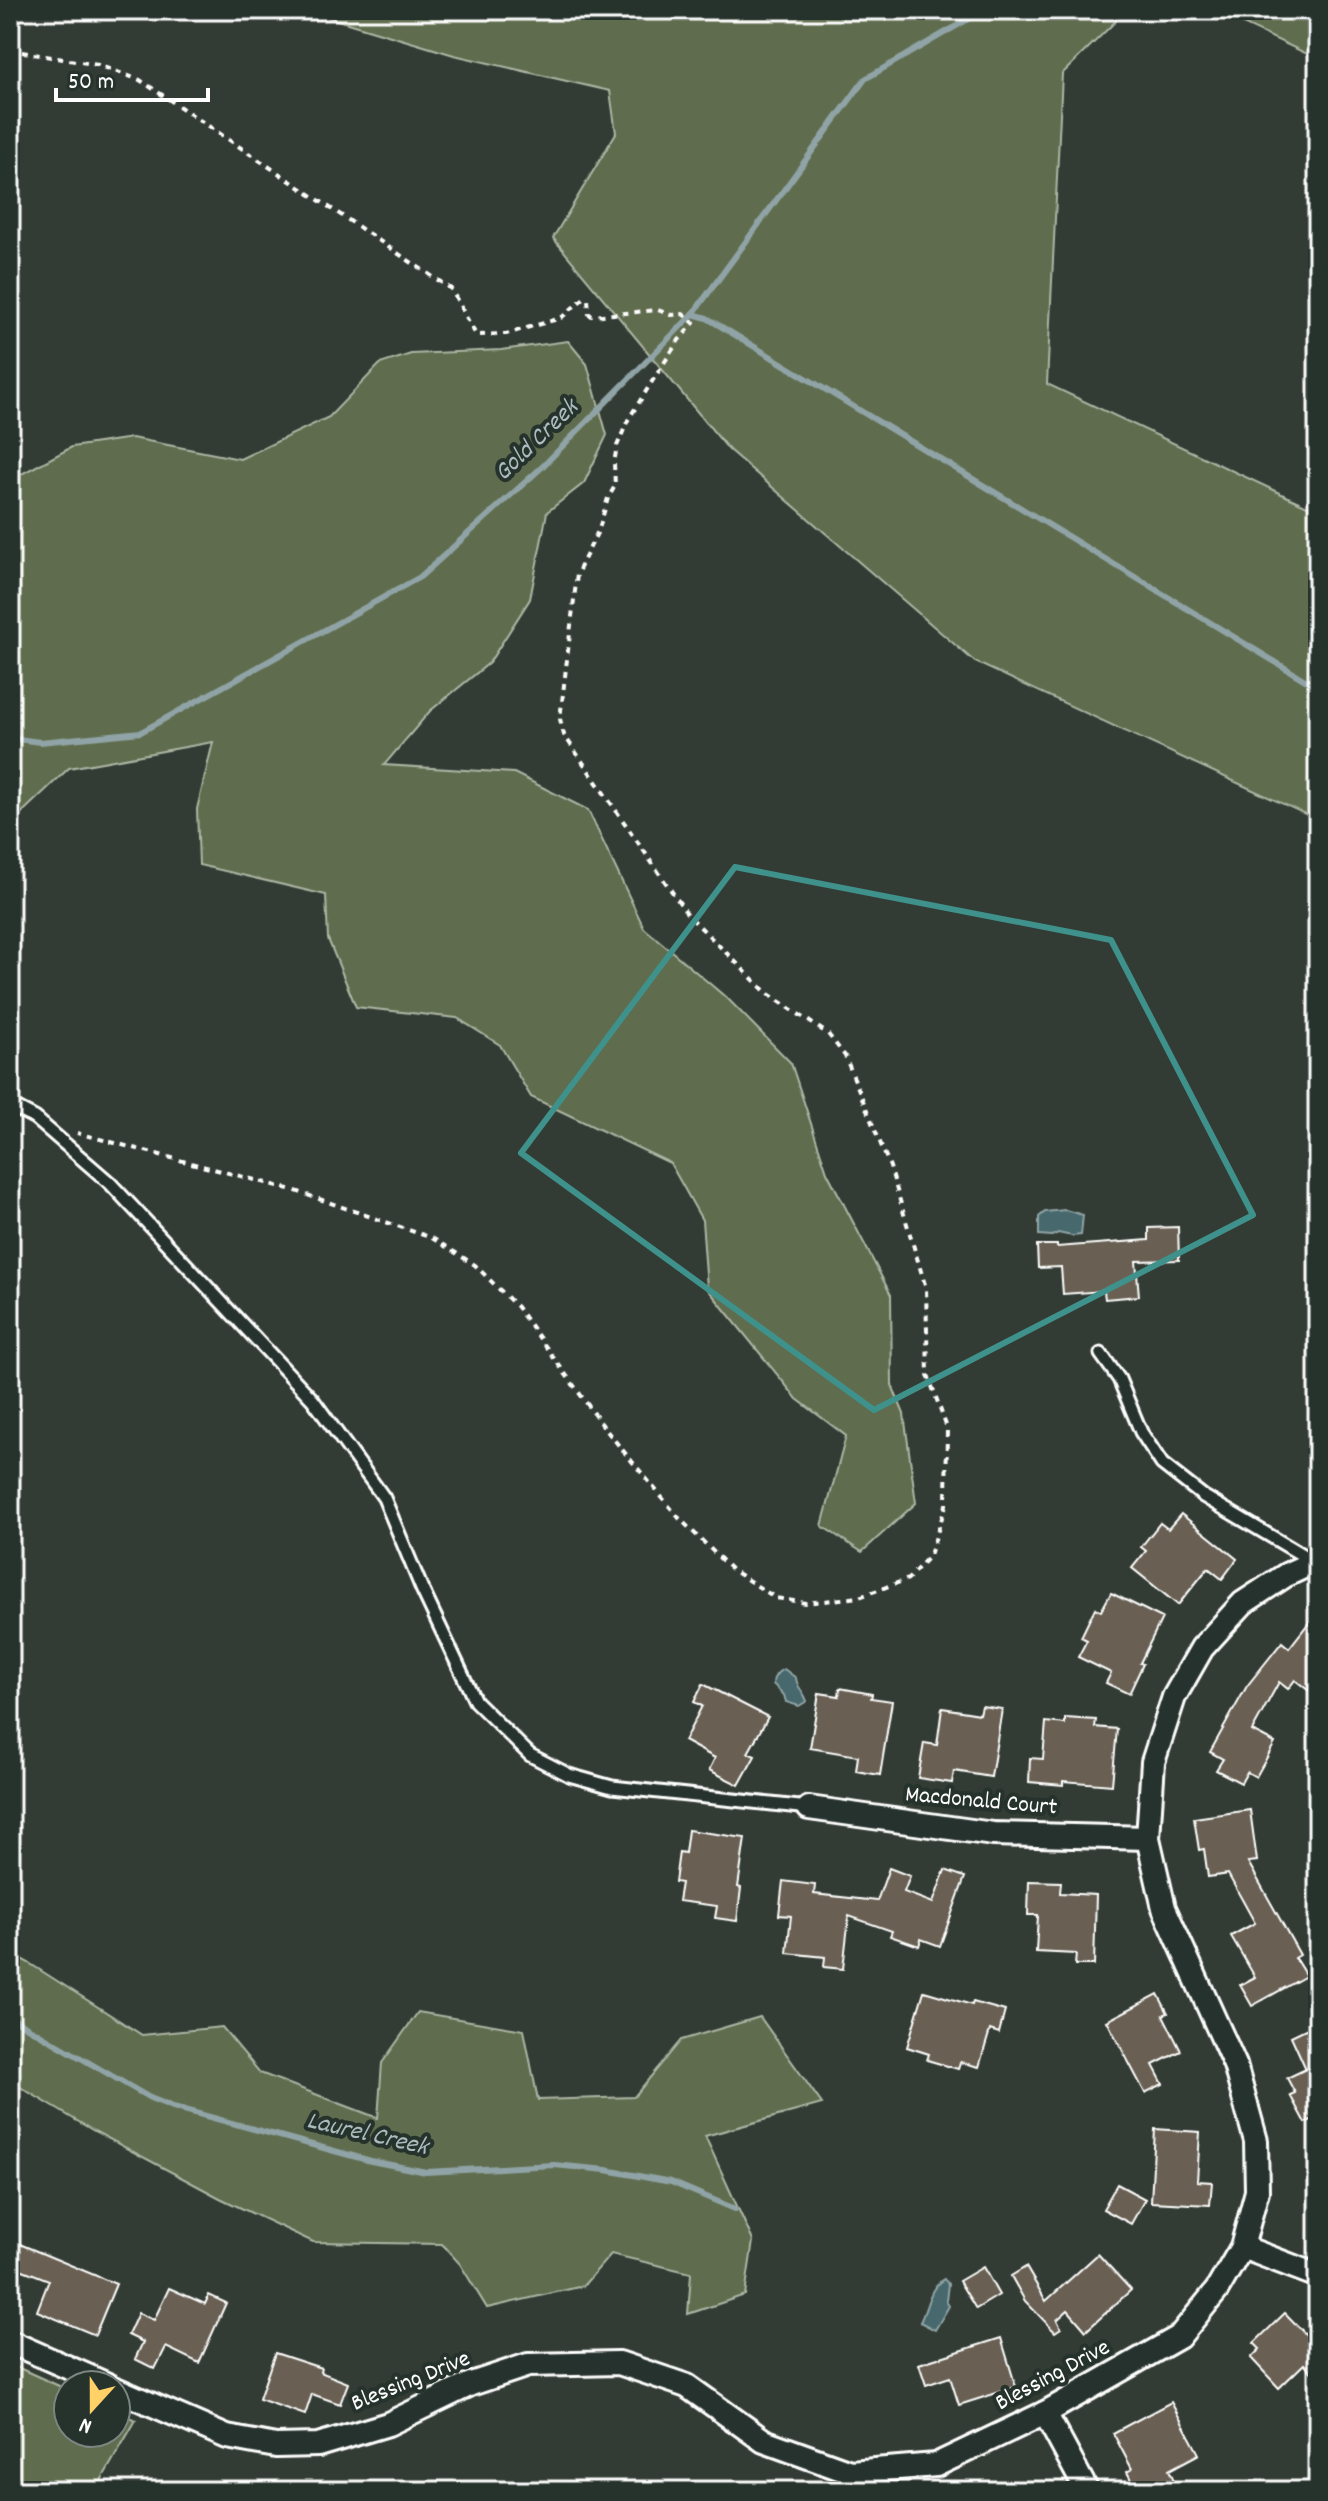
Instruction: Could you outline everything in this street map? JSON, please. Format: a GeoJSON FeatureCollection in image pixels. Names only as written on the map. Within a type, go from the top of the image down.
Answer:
{"type":"FeatureCollection","features":[{"type":"Feature","properties":{"kind":"street","name":"Blessing Drive"},"geometry":{"type":"LineString","coordinates":[[132,2396],[227,2437],[276,2446],[318,2445],[388,2424],[471,2384],[528,2365],[619,2363],[687,2386],[764,2441],[850,2472],[936,2465],[1045,2413],[1179,2337],[1217,2290],[1242,2247],[1257,2191],[1256,2141],[1235,2065],[1164,1908],[1148,1838],[1153,1762],[1174,1697],[1202,1648],[1243,1603],[1286,1575],[1316,1561]]}},
{"type":"Feature","properties":{"kind":"street","name":"Macdonald Court"},"geometry":{"type":"LineString","coordinates":[[809,1808],[993,1834],[1148,1838]]}},
{"type":"Feature","properties":{"kind":"street"},"geometry":{"type":"LineString","coordinates":[[1242,2247],[1318,2276]]}},
{"type":"Feature","properties":{"kind":"street"},"geometry":{"type":"LineString","coordinates":[[10,2342],[72,2369]]}},
{"type":"Feature","properties":{"kind":"street"},"geometry":{"type":"LineString","coordinates":[[1045,2413],[1087,2491]]}},
{"type":"Feature","properties":{"kind":"lane"},"geometry":{"type":"LineString","coordinates":[[10,1105],[35,1118],[110,1183],[313,1400],[384,1498],[422,1589],[475,1701],[530,1755],[569,1775],[612,1787],[809,1808]]}},
{"type":"Feature","properties":{"kind":"lane"},"geometry":{"type":"LineString","coordinates":[[1101,1354],[1119,1379],[1141,1432],[1162,1464],[1203,1496],[1316,1561]]}},
{"type":"Feature","properties":{"kind":"path"},"geometry":{"type":"LineString","coordinates":[[10,50],[98,65],[140,80],[451,289],[476,335],[506,334],[561,318],[584,298],[588,299],[589,314],[592,316],[658,310],[671,315],[683,314],[694,323],[679,340],[628,420],[617,446],[615,486],[577,574],[560,719],[564,735],[688,915],[767,993],[828,1034],[845,1056],[890,1167],[926,1288],[928,1375],[947,1428],[946,1505],[930,1555],[908,1579],[859,1597],[806,1603],[776,1598],[732,1570],[679,1518],[606,1430],[517,1307],[475,1265],[432,1238],[293,1190],[73,1132]]}},
{"type":"Feature","properties":{"kind":"highlighted area"},"geometry":{"type":"Polygon","coordinates":[[[735,867],[1111,940],[1253,1215],[874,1410],[521,1153],[735,867]]]}},
{"type":"Feature","properties":{"kind":"green space"},"geometry":{"type":"Polygon","coordinates":[[[304,10],[1127,10],[1062,74],[1047,384],[1318,511],[1318,820],[975,662],[729,450],[553,238],[616,133],[610,91],[454,55],[304,10]]]}},
{"type":"Feature","properties":{"kind":"green space"},"geometry":{"type":"Polygon","coordinates":[[[1213,10],[1318,10],[1318,59],[1213,10]]]}},
{"type":"Feature","properties":{"kind":"green space"},"geometry":{"type":"Polygon","coordinates":[[[568,341],[587,364],[607,435],[584,483],[547,512],[530,599],[489,663],[430,711],[384,765],[514,773],[588,810],[644,928],[729,1000],[791,1063],[827,1172],[891,1295],[892,1385],[904,1414],[916,1503],[862,1552],[822,1526],[846,1436],[797,1399],[707,1288],[702,1220],[670,1163],[531,1097],[500,1045],[457,1018],[356,1007],[328,939],[326,895],[199,865],[197,809],[213,742],[69,768],[10,824],[10,480],[72,447],[132,438],[240,459],[329,417],[380,364],[411,354],[501,350],[568,341]]]}},
{"type":"Feature","properties":{"kind":"green space"},"geometry":{"type":"Polygon","coordinates":[[[10,1953],[142,2035],[222,2027],[260,2073],[378,2118],[382,2063],[418,2012],[524,2030],[538,2100],[634,2097],[681,2040],[760,2017],[822,2104],[705,2136],[753,2241],[745,2295],[688,2314],[691,2273],[611,2254],[583,2286],[487,2308],[460,2264],[442,2244],[313,2242],[220,2198],[94,2131],[10,2081],[10,1953]]]}},
{"type":"Feature","properties":{"kind":"green space"},"geometry":{"type":"Polygon","coordinates":[[[10,2364],[52,2383],[52,2449],[119,2449],[95,2491],[10,2491],[10,2364]]]}},
{"type":"Feature","properties":{"kind":"water"},"geometry":{"type":"Polygon","coordinates":[[[1065,1210],[1083,1215],[1081,1235],[1039,1235],[1039,1217],[1045,1212],[1065,1210]]]}},
{"type":"Feature","properties":{"kind":"water"},"geometry":{"type":"Polygon","coordinates":[[[784,1669],[796,1678],[807,1701],[799,1706],[786,1702],[784,1695],[773,1684],[776,1675],[784,1669]]]}},
{"type":"Feature","properties":{"kind":"water"},"geometry":{"type":"Polygon","coordinates":[[[944,2279],[948,2284],[946,2301],[949,2306],[935,2330],[920,2322],[932,2292],[944,2279]]]}},
{"type":"Feature","properties":{"kind":"building"},"geometry":{"type":"Polygon","coordinates":[[[1178,1227],[1179,1260],[1136,1261],[1139,1296],[1105,1299],[1104,1291],[1063,1294],[1061,1267],[1038,1268],[1037,1245],[1057,1247],[1149,1240],[1149,1228],[1178,1227]]]}},
{"type":"Feature","properties":{"kind":"building"},"geometry":{"type":"Polygon","coordinates":[[[1181,1514],[1237,1559],[1222,1579],[1208,1568],[1178,1605],[1132,1568],[1146,1551],[1141,1547],[1160,1523],[1168,1529],[1181,1514]]]}},
{"type":"Feature","properties":{"kind":"building"},"geometry":{"type":"Polygon","coordinates":[[[1111,1593],[1162,1618],[1129,1694],[1106,1683],[1111,1673],[1078,1657],[1087,1640],[1081,1637],[1095,1608],[1101,1611],[1111,1593]]]}},
{"type":"Feature","properties":{"kind":"building"},"geometry":{"type":"Polygon","coordinates":[[[1318,1611],[1318,1698],[1295,1680],[1288,1689],[1279,1682],[1252,1731],[1275,1743],[1256,1777],[1247,1772],[1241,1783],[1216,1770],[1223,1759],[1210,1752],[1247,1686],[1282,1642],[1289,1648],[1318,1611]]]}},
{"type":"Feature","properties":{"kind":"building"},"geometry":{"type":"Polygon","coordinates":[[[703,1684],[768,1717],[748,1753],[755,1756],[739,1785],[709,1770],[715,1758],[684,1741],[702,1706],[694,1702],[703,1684]]]}},
{"type":"Feature","properties":{"kind":"building"},"geometry":{"type":"Polygon","coordinates":[[[840,1688],[892,1701],[880,1775],[856,1771],[858,1756],[810,1748],[819,1693],[839,1696],[840,1688]]]}},
{"type":"Feature","properties":{"kind":"building"},"geometry":{"type":"Polygon","coordinates":[[[982,1706],[1002,1709],[991,1777],[954,1771],[952,1783],[918,1778],[924,1743],[937,1745],[942,1708],[980,1714],[982,1706]]]}},
{"type":"Feature","properties":{"kind":"building"},"geometry":{"type":"Polygon","coordinates":[[[1065,1718],[1096,1720],[1095,1727],[1117,1729],[1112,1785],[1029,1782],[1030,1758],[1043,1759],[1046,1722],[1065,1724],[1065,1718]]]}},
{"type":"Feature","properties":{"kind":"building"},"geometry":{"type":"Polygon","coordinates":[[[1250,1810],[1257,1861],[1248,1862],[1300,1955],[1295,1958],[1306,1976],[1252,2006],[1240,1985],[1255,1977],[1231,1936],[1255,1923],[1228,1874],[1208,1877],[1204,1849],[1199,1850],[1194,1818],[1250,1810]]]}},
{"type":"Feature","properties":{"kind":"building"},"geometry":{"type":"Polygon","coordinates":[[[688,1830],[745,1838],[737,1921],[715,1918],[717,1906],[678,1901],[681,1883],[675,1882],[679,1852],[685,1853],[688,1830]]]}},
{"type":"Feature","properties":{"kind":"building"},"geometry":{"type":"Polygon","coordinates":[[[889,1868],[910,1876],[904,1892],[933,1903],[945,1870],[965,1877],[940,1946],[921,1939],[919,1946],[890,1936],[892,1931],[849,1916],[843,1969],[824,1967],[825,1957],[787,1953],[791,1916],[779,1915],[783,1881],[815,1885],[814,1894],[877,1901],[889,1868]]]}},
{"type":"Feature","properties":{"kind":"building"},"geometry":{"type":"Polygon","coordinates":[[[1029,1881],[1061,1882],[1060,1893],[1096,1895],[1094,1965],[1075,1965],[1076,1954],[1036,1952],[1038,1915],[1028,1915],[1029,1881]]]}},
{"type":"Feature","properties":{"kind":"building"},"geometry":{"type":"Polygon","coordinates":[[[924,1991],[1005,2011],[999,2033],[990,2030],[979,2067],[960,2062],[958,2069],[927,2060],[929,2054],[907,2047],[924,1991]]]}},
{"type":"Feature","properties":{"kind":"building"},"geometry":{"type":"Polygon","coordinates":[[[1158,1994],[1168,2013],[1163,2015],[1181,2051],[1153,2065],[1163,2084],[1145,2093],[1107,2021],[1158,1994]]]}},
{"type":"Feature","properties":{"kind":"building"},"geometry":{"type":"Polygon","coordinates":[[[1318,2023],[1318,2117],[1305,2123],[1290,2095],[1295,2093],[1287,2078],[1306,2069],[1291,2036],[1318,2023]]]}},
{"type":"Feature","properties":{"kind":"building"},"geometry":{"type":"Polygon","coordinates":[[[1155,2129],[1200,2132],[1197,2181],[1212,2182],[1210,2205],[1151,2202],[1155,2129]]]}},
{"type":"Feature","properties":{"kind":"building"},"geometry":{"type":"Polygon","coordinates":[[[1117,2184],[1145,2199],[1131,2224],[1103,2209],[1117,2184]]]}},
{"type":"Feature","properties":{"kind":"building"},"geometry":{"type":"Polygon","coordinates":[[[10,2240],[116,2284],[95,2335],[37,2311],[49,2280],[10,2265],[10,2240]]]}},
{"type":"Feature","properties":{"kind":"building"},"geometry":{"type":"Polygon","coordinates":[[[1098,2254],[1131,2290],[1086,2331],[1068,2310],[1057,2320],[1061,2328],[1055,2332],[1025,2301],[1011,2276],[1026,2267],[1046,2301],[1098,2254]]]}},
{"type":"Feature","properties":{"kind":"building"},"geometry":{"type":"Polygon","coordinates":[[[983,2267],[999,2295],[976,2309],[959,2281],[983,2267]]]}},
{"type":"Feature","properties":{"kind":"building"},"geometry":{"type":"Polygon","coordinates":[[[169,2288],[205,2304],[209,2295],[226,2303],[199,2363],[166,2347],[155,2369],[135,2359],[143,2342],[128,2335],[138,2313],[154,2320],[169,2288]]]}},
{"type":"Feature","properties":{"kind":"building"},"geometry":{"type":"Polygon","coordinates":[[[1285,2313],[1318,2347],[1318,2379],[1304,2364],[1279,2388],[1251,2358],[1260,2349],[1254,2343],[1285,2313]]]}},
{"type":"Feature","properties":{"kind":"building"},"geometry":{"type":"Polygon","coordinates":[[[1001,2338],[1016,2387],[959,2405],[950,2377],[926,2385],[919,2364],[1001,2338]]]}},
{"type":"Feature","properties":{"kind":"building"},"geometry":{"type":"Polygon","coordinates":[[[275,2353],[321,2368],[320,2372],[348,2383],[340,2404],[312,2394],[305,2415],[259,2399],[275,2353]]]}},
{"type":"Feature","properties":{"kind":"building"},"geometry":{"type":"Polygon","coordinates":[[[1171,2402],[1199,2454],[1169,2470],[1175,2482],[1157,2491],[1137,2491],[1127,2472],[1132,2469],[1113,2433],[1171,2402]]]}},
{"type":"Feature","properties":{"kind":"waterway","name":"Gold Creek"},"geometry":{"type":"LineString","coordinates":[[10,738],[40,742],[141,732],[420,577],[541,468],[693,314],[865,79],[984,10]]}},
{"type":"Feature","properties":{"kind":"waterway"},"geometry":{"type":"LineString","coordinates":[[693,314],[707,318],[1305,680],[1318,685]]}},
{"type":"Feature","properties":{"kind":"waterway","name":"Laurel Creek"},"geometry":{"type":"LineString","coordinates":[[10,2017],[150,2098],[371,2161],[426,2172],[554,2165],[606,2170],[671,2182],[735,2209]]}}]}
